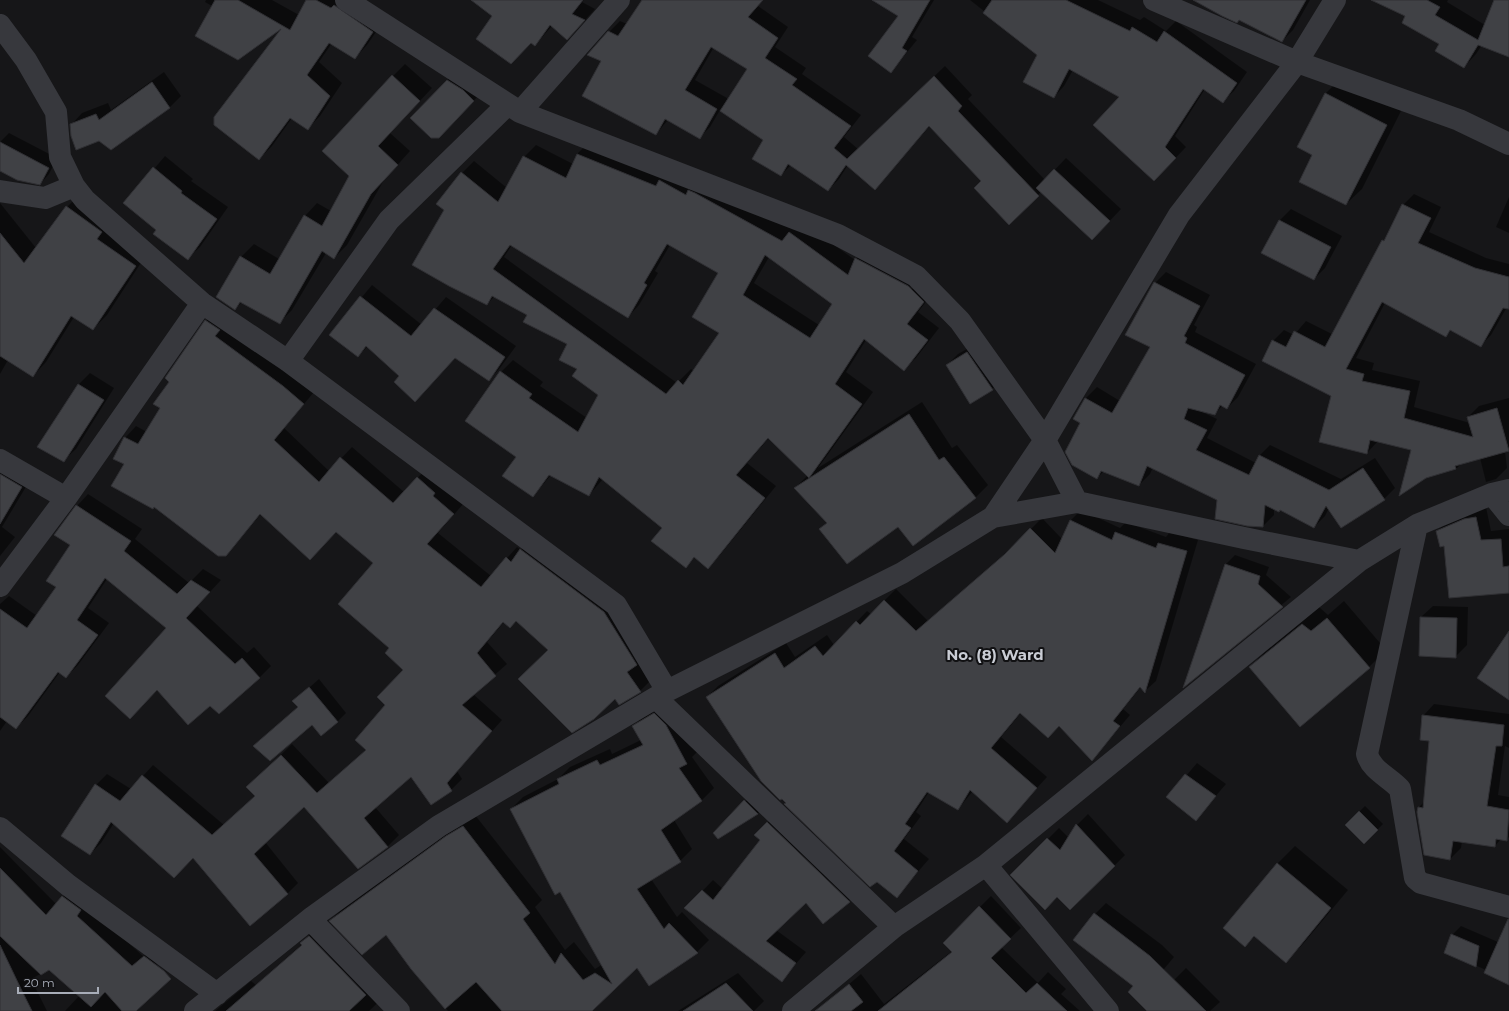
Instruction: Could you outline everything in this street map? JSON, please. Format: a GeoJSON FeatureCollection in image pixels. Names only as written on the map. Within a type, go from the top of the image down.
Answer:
{"type":"FeatureCollection","features":[{"type":"Feature","properties":{"kind":"street"},"geometry":{"type":"LineString","coordinates":[[346,0],[513,109],[838,235],[916,276],[960,321],[1045,440],[1077,502]]}},
{"type":"Feature","properties":{"kind":"street"},"geometry":{"type":"LineString","coordinates":[[288,361],[389,220],[513,109],[619,0]]}},
{"type":"Feature","properties":{"kind":"street"},"geometry":{"type":"LineString","coordinates":[[1154,0],[1297,62],[1459,120],[1509,144]]}},
{"type":"Feature","properties":{"kind":"street"},"geometry":{"type":"LineString","coordinates":[[993,517],[1045,440],[1179,215],[1297,62],[1335,0]]}},
{"type":"Feature","properties":{"kind":"street"},"geometry":{"type":"LineString","coordinates":[[0,25],[26,60],[56,112],[60,157],[74,186],[85,200],[202,303],[288,361],[616,606],[662,694],[894,927]]}},
{"type":"Feature","properties":{"kind":"street"},"geometry":{"type":"LineString","coordinates":[[0,191],[45,198],[74,186]]}},
{"type":"Feature","properties":{"kind":"street"},"geometry":{"type":"LineString","coordinates":[[0,586],[66,498],[202,303]]}},
{"type":"Feature","properties":{"kind":"street"},"geometry":{"type":"LineString","coordinates":[[0,460],[66,498]]}},
{"type":"Feature","properties":{"kind":"street"},"geometry":{"type":"LineString","coordinates":[[793,1011],[894,927],[986,865],[1358,561],[1417,525],[1501,492],[1509,515]]}},
{"type":"Feature","properties":{"kind":"street"},"geometry":{"type":"LineString","coordinates":[[195,1011],[310,919],[440,826],[662,694],[902,573],[993,517],[1077,502],[1358,561]]}},
{"type":"Feature","properties":{"kind":"street"},"geometry":{"type":"LineString","coordinates":[[1417,525],[1367,754],[1368,761],[1400,789],[1415,878],[1421,883],[1509,907]]}},
{"type":"Feature","properties":{"kind":"street"},"geometry":{"type":"LineString","coordinates":[[0,828],[68,885],[217,994]]}},
{"type":"Feature","properties":{"kind":"street"},"geometry":{"type":"LineString","coordinates":[[986,865],[1108,1011]]}},
{"type":"Feature","properties":{"kind":"street"},"geometry":{"type":"LineString","coordinates":[[310,919],[399,1011]]}},
{"type":"Feature","properties":{"kind":"building"},"geometry":{"type":"Polygon","coordinates":[[[215,0],[238,0],[290,30],[306,0],[316,0],[331,8],[334,5],[373,32],[355,59],[329,43],[307,75],[330,96],[308,130],[290,118],[259,160],[214,125],[214,117],[281,29],[238,60],[195,36],[215,0]]]}},
{"type":"Feature","properties":{"kind":"building"},"geometry":{"type":"Polygon","coordinates":[[[471,0],[583,0],[572,14],[585,20],[567,40],[550,25],[535,46],[531,43],[511,64],[476,39],[492,16],[471,0]]]}},
{"type":"Feature","properties":{"kind":"building"},"geometry":{"type":"Polygon","coordinates":[[[642,0],[763,0],[748,17],[778,38],[765,58],[797,79],[792,85],[851,126],[834,148],[847,159],[934,76],[962,106],[958,111],[1039,196],[1009,225],[974,188],[981,181],[929,126],[875,190],[846,165],[828,191],[788,164],[781,176],[752,159],[763,140],[720,111],[747,69],[711,47],[685,90],[717,109],[700,139],[665,119],[656,135],[582,96],[601,61],[587,55],[608,31],[618,36],[642,0]]]}},
{"type":"Feature","properties":{"kind":"building"},"geometry":{"type":"Polygon","coordinates":[[[872,0],[930,0],[902,48],[907,51],[891,73],[868,56],[898,16],[872,0]]]}},
{"type":"Feature","properties":{"kind":"building"},"geometry":{"type":"Polygon","coordinates":[[[992,0],[1066,0],[1130,31],[1132,27],[1157,42],[1164,31],[1237,83],[1223,103],[1203,89],[1165,147],[1176,158],[1154,181],[1093,125],[1119,97],[1069,69],[1054,98],[1023,82],[1037,55],[983,13],[992,0]]]}},
{"type":"Feature","properties":{"kind":"building"},"geometry":{"type":"Polygon","coordinates":[[[1193,0],[1306,0],[1282,42],[1239,20],[1237,23],[1222,16],[1193,0]]]}},
{"type":"Feature","properties":{"kind":"building"},"geometry":{"type":"Polygon","coordinates":[[[1371,0],[1427,0],[1440,7],[1435,15],[1478,40],[1494,0],[1509,0],[1509,57],[1478,45],[1464,68],[1435,51],[1439,44],[1402,23],[1405,16],[1371,0]]]}},
{"type":"Feature","properties":{"kind":"building"},"geometry":{"type":"Polygon","coordinates":[[[392,75],[420,101],[378,146],[398,165],[371,194],[334,259],[322,251],[280,324],[240,302],[235,310],[216,297],[240,256],[270,274],[304,215],[322,226],[349,176],[322,151],[392,75]]]}},
{"type":"Feature","properties":{"kind":"building"},"geometry":{"type":"Polygon","coordinates":[[[447,80],[463,90],[474,101],[439,138],[431,138],[410,118],[447,80]]]}},
{"type":"Feature","properties":{"kind":"building"},"geometry":{"type":"Polygon","coordinates":[[[152,82],[170,108],[111,150],[99,141],[76,150],[71,136],[70,124],[96,114],[99,120],[152,82]]]}},
{"type":"Feature","properties":{"kind":"building"},"geometry":{"type":"Polygon","coordinates":[[[1325,93],[1387,125],[1346,205],[1299,182],[1312,155],[1297,147],[1325,93]]]}},
{"type":"Feature","properties":{"kind":"building"},"geometry":{"type":"Polygon","coordinates":[[[0,142],[49,168],[40,185],[17,180],[0,171],[0,142]]]}},
{"type":"Feature","properties":{"kind":"building"},"geometry":{"type":"Polygon","coordinates":[[[577,154],[656,186],[659,180],[686,195],[688,190],[782,241],[789,232],[848,275],[855,258],[908,286],[924,302],[907,324],[928,340],[904,371],[864,339],[835,384],[862,404],[809,478],[768,438],[736,475],[765,498],[708,569],[694,557],[686,568],[651,541],[662,528],[599,477],[589,496],[549,475],[533,497],[502,476],[516,457],[465,421],[500,371],[532,394],[529,398],[578,432],[598,395],[572,376],[577,369],[559,360],[567,344],[523,322],[527,315],[492,296],[487,305],[412,265],[444,210],[436,204],[461,172],[498,202],[523,156],[566,178],[577,154]],[[667,244],[644,283],[647,285],[628,318],[510,245],[493,269],[666,394],[678,380],[683,385],[719,333],[692,317],[718,273],[667,244]],[[765,255],[743,295],[810,338],[832,304],[765,255]]]}},
{"type":"Feature","properties":{"kind":"building"},"geometry":{"type":"Polygon","coordinates":[[[153,167],[182,191],[181,193],[217,219],[188,260],[153,234],[156,230],[123,203],[153,167]]]}},
{"type":"Feature","properties":{"kind":"building"},"geometry":{"type":"Polygon","coordinates":[[[1054,169],[1110,221],[1092,240],[1036,188],[1054,169]]]}},
{"type":"Feature","properties":{"kind":"building"},"geometry":{"type":"Polygon","coordinates":[[[1402,204],[1431,218],[1418,243],[1475,268],[1509,277],[1509,309],[1503,308],[1481,347],[1450,330],[1446,337],[1382,302],[1346,369],[1364,374],[1362,381],[1410,391],[1404,418],[1473,437],[1467,417],[1497,408],[1509,451],[1455,466],[1456,469],[1426,478],[1399,496],[1411,450],[1370,440],[1367,454],[1319,442],[1331,396],[1262,361],[1272,340],[1286,347],[1294,331],[1325,347],[1382,240],[1384,241],[1402,204]]]}},
{"type":"Feature","properties":{"kind":"building"},"geometry":{"type":"Polygon","coordinates":[[[66,206],[102,232],[97,239],[136,266],[93,330],[71,316],[33,377],[0,356],[0,233],[24,263],[66,206]]]}},
{"type":"Feature","properties":{"kind":"building"},"geometry":{"type":"Polygon","coordinates":[[[1279,220],[1331,247],[1314,280],[1261,253],[1279,220]]]}},
{"type":"Feature","properties":{"kind":"building"},"geometry":{"type":"Polygon","coordinates":[[[1154,282],[1200,306],[1184,336],[1187,338],[1185,343],[1245,375],[1227,409],[1220,405],[1215,415],[1188,408],[1184,419],[1207,430],[1196,450],[1249,475],[1259,455],[1329,490],[1363,468],[1385,500],[1341,528],[1326,506],[1314,528],[1280,510],[1279,512],[1265,505],[1263,527],[1247,526],[1215,519],[1217,500],[1147,466],[1139,486],[1101,471],[1097,479],[1072,465],[1065,452],[1080,423],[1073,419],[1085,398],[1112,413],[1150,347],[1125,335],[1154,282]]]}},
{"type":"Feature","properties":{"kind":"building"},"geometry":{"type":"Polygon","coordinates":[[[360,296],[411,336],[434,308],[505,357],[489,381],[455,358],[415,402],[394,382],[399,376],[366,346],[358,357],[329,335],[360,296]]]}},
{"type":"Feature","properties":{"kind":"building"},"geometry":{"type":"Polygon","coordinates":[[[205,320],[220,330],[215,336],[283,386],[304,404],[274,440],[319,482],[340,457],[393,503],[417,477],[435,493],[433,496],[454,514],[427,544],[481,587],[506,557],[511,562],[520,549],[604,612],[637,665],[627,672],[641,692],[619,705],[615,699],[594,719],[572,733],[518,679],[548,650],[516,621],[510,628],[503,622],[477,653],[496,676],[462,705],[492,731],[447,783],[452,791],[431,805],[411,777],[364,818],[388,847],[358,869],[304,807],[254,854],[288,894],[250,926],[193,858],[174,878],[111,822],[90,855],[61,836],[95,784],[120,801],[142,775],[212,835],[255,796],[246,787],[281,755],[317,793],[366,750],[355,740],[385,705],[377,697],[403,670],[385,653],[389,648],[338,604],[373,563],[336,532],[310,560],[260,514],[226,556],[218,556],[154,507],[153,509],[111,486],[124,464],[113,459],[124,437],[138,444],[160,408],[153,404],[169,382],[165,378],[205,320]]]}},
{"type":"Feature","properties":{"kind":"building"},"geometry":{"type":"Polygon","coordinates":[[[967,352],[993,390],[970,404],[946,365],[967,352]]]}},
{"type":"Feature","properties":{"kind":"building"},"geometry":{"type":"Polygon","coordinates":[[[78,384],[104,400],[64,462],[37,447],[78,384]]]}},
{"type":"Feature","properties":{"kind":"building"},"geometry":{"type":"Polygon","coordinates":[[[909,414],[939,460],[944,457],[976,498],[913,546],[898,527],[847,564],[819,529],[827,523],[794,488],[909,414]]]}},
{"type":"Feature","properties":{"kind":"building"},"geometry":{"type":"Polygon","coordinates":[[[0,474],[22,487],[0,524],[0,474]]]}},
{"type":"Feature","properties":{"kind":"building"},"geometry":{"type":"Polygon","coordinates":[[[76,505],[131,541],[124,551],[177,594],[191,580],[210,592],[186,618],[235,664],[242,658],[260,678],[219,714],[210,706],[188,725],[157,690],[130,719],[105,696],[166,628],[105,578],[77,620],[98,635],[66,678],[58,672],[16,729],[0,717],[0,609],[27,628],[56,587],[46,581],[70,545],[54,535],[76,505]]]}},
{"type":"Feature","properties":{"kind":"building"},"geometry":{"type":"Polygon","coordinates":[[[1476,517],[1481,540],[1501,539],[1503,567],[1509,566],[1509,593],[1449,598],[1444,546],[1440,547],[1436,531],[1464,519],[1476,517]]]}},
{"type":"Feature","properties":{"kind":"building"},"geometry":{"type":"Polygon","coordinates":[[[1070,520],[1112,540],[1115,532],[1156,548],[1158,543],[1187,551],[1145,693],[1140,687],[1113,721],[1120,726],[1092,761],[1059,726],[1048,738],[1020,713],[991,748],[1037,788],[1007,823],[970,790],[958,810],[927,792],[905,824],[911,828],[894,851],[918,871],[897,898],[877,882],[870,887],[784,804],[786,803],[782,799],[780,800],[761,781],[706,697],[775,653],[784,668],[815,646],[823,656],[856,621],[860,625],[884,600],[916,631],[1005,554],[1030,528],[1055,553],[1070,520]]]}},
{"type":"Feature","properties":{"kind":"building"},"geometry":{"type":"Polygon","coordinates":[[[1225,564],[1260,576],[1258,584],[1283,607],[1183,688],[1225,564]]]}},
{"type":"Feature","properties":{"kind":"building"},"geometry":{"type":"Polygon","coordinates":[[[1420,617],[1457,618],[1456,658],[1419,656],[1420,617]]]}},
{"type":"Feature","properties":{"kind":"building"},"geometry":{"type":"Polygon","coordinates":[[[1327,618],[1370,668],[1300,727],[1249,667],[1302,624],[1311,631],[1327,618]]]}},
{"type":"Feature","properties":{"kind":"building"},"geometry":{"type":"Polygon","coordinates":[[[1509,631],[1509,700],[1477,678],[1509,631]]]}},
{"type":"Feature","properties":{"kind":"building"},"geometry":{"type":"Polygon","coordinates":[[[309,687],[338,722],[321,736],[312,725],[270,761],[253,746],[298,707],[292,701],[309,687]]]}},
{"type":"Feature","properties":{"kind":"building"},"geometry":{"type":"Polygon","coordinates":[[[654,713],[666,725],[687,764],[679,768],[702,801],[661,830],[681,862],[637,889],[664,929],[669,923],[698,953],[649,986],[637,968],[592,1011],[502,1011],[476,982],[445,1009],[411,969],[386,935],[362,955],[329,921],[446,836],[463,826],[530,913],[523,919],[555,964],[561,953],[583,980],[595,973],[612,984],[560,892],[555,895],[510,809],[559,784],[557,779],[597,760],[600,765],[643,745],[632,726],[654,713]]]}},
{"type":"Feature","properties":{"kind":"building"},"geometry":{"type":"Polygon","coordinates":[[[1422,715],[1504,725],[1502,746],[1496,746],[1487,806],[1509,810],[1507,841],[1496,839],[1495,847],[1453,841],[1450,860],[1424,855],[1417,812],[1418,807],[1423,808],[1429,741],[1420,740],[1422,715]]]}},
{"type":"Feature","properties":{"kind":"building"},"geometry":{"type":"Polygon","coordinates":[[[1185,774],[1216,796],[1196,821],[1166,797],[1185,774]]]}},
{"type":"Feature","properties":{"kind":"building"},"geometry":{"type":"Polygon","coordinates":[[[744,800],[758,814],[718,839],[713,833],[744,800]]]}},
{"type":"Feature","properties":{"kind":"building"},"geometry":{"type":"Polygon","coordinates":[[[1359,811],[1378,830],[1364,844],[1345,825],[1359,811]]]}},
{"type":"Feature","properties":{"kind":"building"},"geometry":{"type":"Polygon","coordinates":[[[767,822],[850,902],[823,924],[806,903],[766,941],[796,963],[782,982],[684,908],[702,890],[713,900],[760,840],[754,835],[767,822]]]}},
{"type":"Feature","properties":{"kind":"building"},"geometry":{"type":"Polygon","coordinates":[[[1076,824],[1115,866],[1070,910],[1057,897],[1045,910],[1010,875],[1047,838],[1060,850],[1076,824]]]}},
{"type":"Feature","properties":{"kind":"building"},"geometry":{"type":"Polygon","coordinates":[[[1277,863],[1331,908],[1286,963],[1254,936],[1245,947],[1223,928],[1277,863]]]}},
{"type":"Feature","properties":{"kind":"building"},"geometry":{"type":"Polygon","coordinates":[[[0,868],[46,915],[62,896],[81,910],[77,916],[132,966],[144,956],[164,971],[171,979],[136,1011],[122,1011],[105,992],[91,1007],[49,970],[41,975],[0,936],[0,868]]]}},
{"type":"Feature","properties":{"kind":"building"},"geometry":{"type":"Polygon","coordinates":[[[979,906],[1011,939],[991,958],[1026,993],[1037,983],[1067,1011],[878,1011],[952,952],[943,943],[979,906]]]}},
{"type":"Feature","properties":{"kind":"building"},"geometry":{"type":"Polygon","coordinates":[[[1094,913],[1150,956],[1206,1011],[1147,1011],[1128,992],[1133,986],[1073,940],[1094,913]]]}},
{"type":"Feature","properties":{"kind":"building"},"geometry":{"type":"Polygon","coordinates":[[[1509,919],[1509,985],[1484,973],[1509,919]]]}},
{"type":"Feature","properties":{"kind":"building"},"geometry":{"type":"Polygon","coordinates":[[[1451,934],[1479,946],[1476,967],[1444,953],[1451,934]]]}},
{"type":"Feature","properties":{"kind":"building"},"geometry":{"type":"Polygon","coordinates":[[[309,936],[366,995],[349,1011],[226,1011],[302,945],[300,943],[309,936]]]}},
{"type":"Feature","properties":{"kind":"building"},"geometry":{"type":"Polygon","coordinates":[[[0,945],[23,993],[32,1011],[0,1011],[0,945]]]}},
{"type":"Feature","properties":{"kind":"building"},"geometry":{"type":"Polygon","coordinates":[[[726,983],[753,1011],[683,1011],[726,983]]]}},
{"type":"Feature","properties":{"kind":"building"},"geometry":{"type":"Polygon","coordinates":[[[849,984],[863,1002],[851,1011],[815,1011],[849,984]]]}},
{"type":"Feature","properties":{"kind":"district","name":"No. (8) Ward"},"geometry":{"type":"Point","coordinates":[995,655]}}]}
